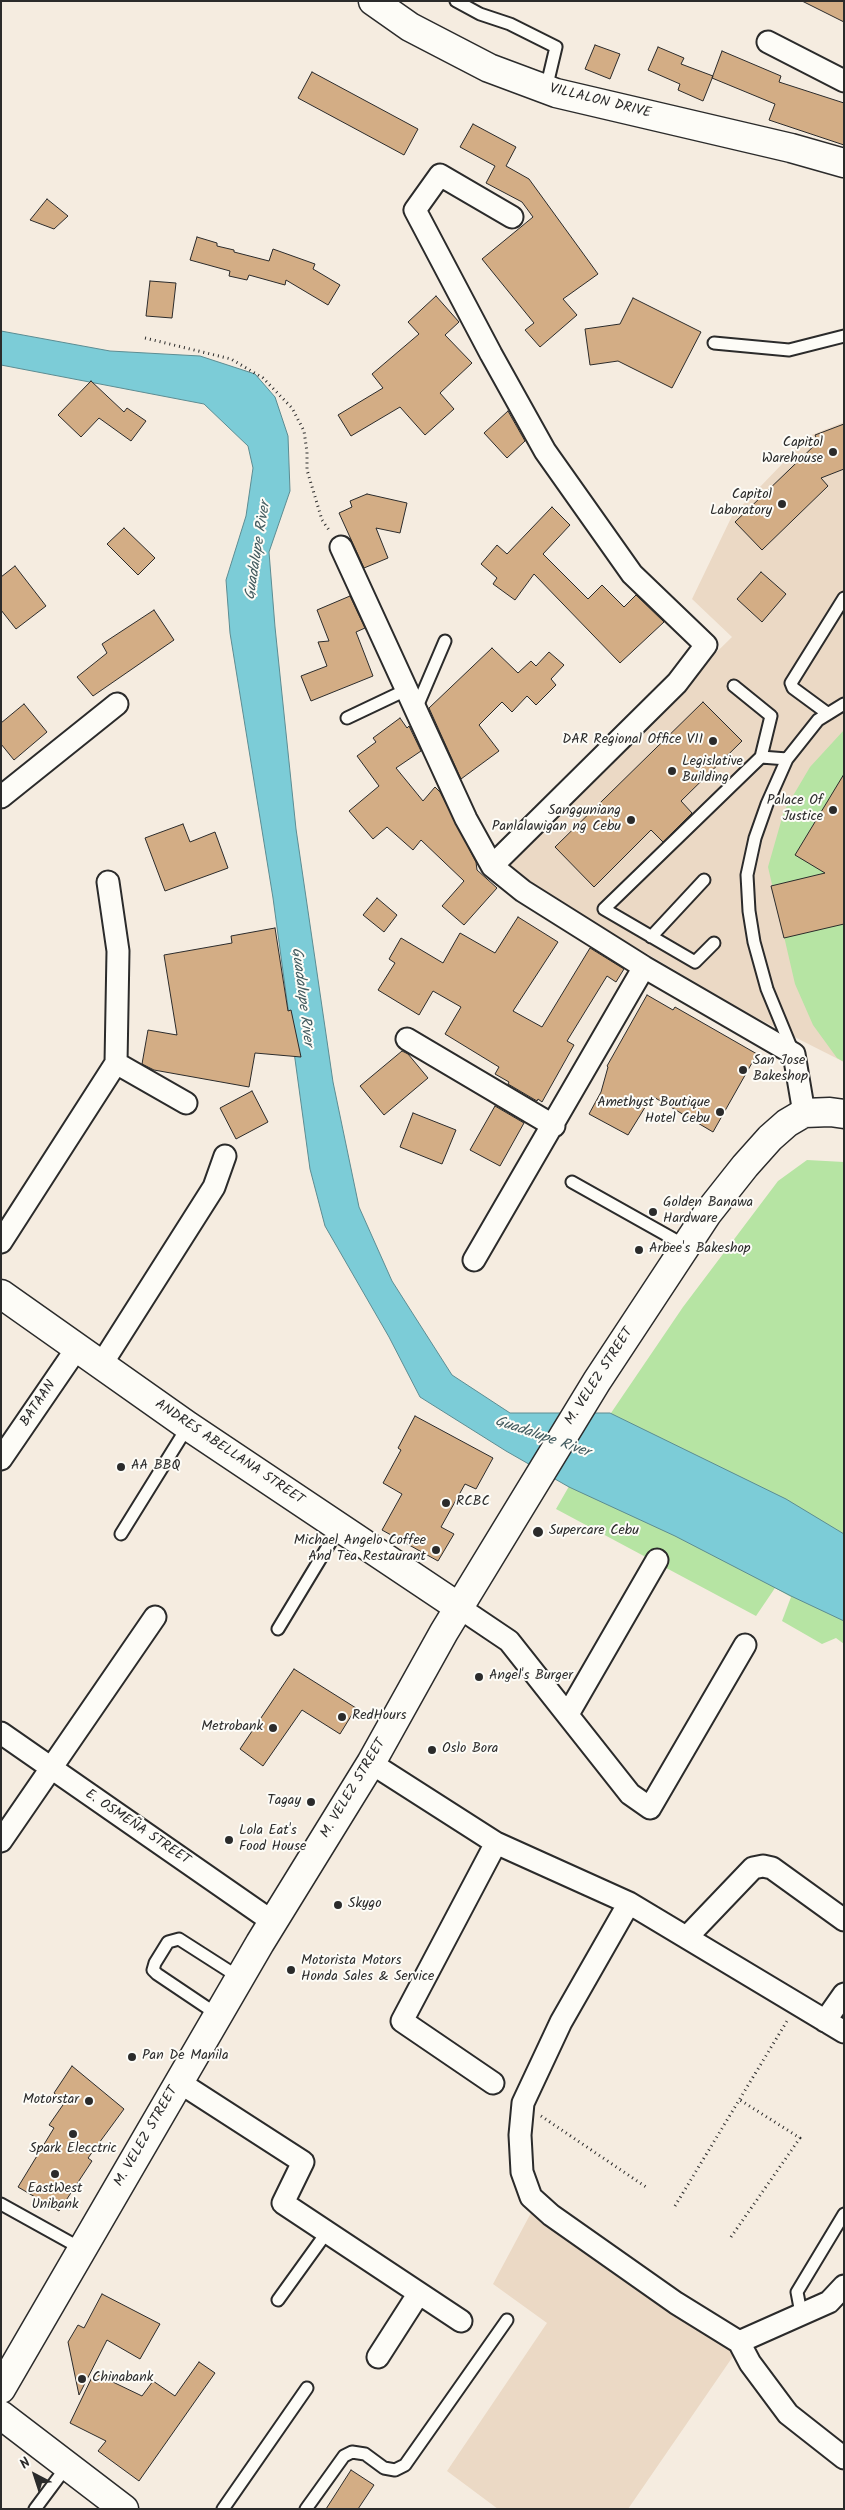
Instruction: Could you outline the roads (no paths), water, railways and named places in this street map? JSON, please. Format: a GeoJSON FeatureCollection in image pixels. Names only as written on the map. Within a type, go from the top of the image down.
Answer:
{"type":"FeatureCollection","features":[{"type":"Feature","properties":{"kind":"main road","name":"VILLALON DRIVE"},"geometry":{"type":"LineString","coordinates":[[373,1],[410,27],[489,68],[546,89],[791,148],[844,163]]}},
{"type":"Feature","properties":{"kind":"main road"},"geometry":{"type":"LineString","coordinates":[[804,1113],[830,1112],[844,1114]]}},
{"type":"Feature","properties":{"kind":"main road","name":"M. VELEZ STREET"},"geometry":{"type":"LineString","coordinates":[[1,2389],[218,2015],[371,1763],[531,1487],[597,1381],[707,1214],[770,1138],[787,1123],[804,1113]]}},
{"type":"Feature","properties":{"kind":"main road","name":"ANDRES ABELLANA STREET"},"geometry":{"type":"LineString","coordinates":[[1,1294],[188,1426],[460,1608]]}},
{"type":"Feature","properties":{"kind":"main road"},"geometry":{"type":"LineString","coordinates":[[1,2351],[20,2335],[54,2298]]}},
{"type":"Feature","properties":{"kind":"main road"},"geometry":{"type":"LineString","coordinates":[[1,2415],[68,2465],[109,2501]]}},
{"type":"Feature","properties":{"kind":"street"},"geometry":{"type":"LineString","coordinates":[[768,42],[844,81]]}},
{"type":"Feature","properties":{"kind":"street"},"geometry":{"type":"LineString","coordinates":[[492,866],[677,683],[706,646],[632,574],[546,451],[491,354],[415,210],[440,175],[512,217]]}},
{"type":"Feature","properties":{"kind":"street"},"geometry":{"type":"LineString","coordinates":[[342,546],[466,819],[492,866],[523,891],[644,967],[794,1054],[804,1113]]}},
{"type":"Feature","properties":{"kind":"street"},"geometry":{"type":"LineString","coordinates":[[1,797],[117,704]]}},
{"type":"Feature","properties":{"kind":"street"},"geometry":{"type":"LineString","coordinates":[[1,1242],[116,1063],[118,951],[108,882]]}},
{"type":"Feature","properties":{"kind":"street"},"geometry":{"type":"LineString","coordinates":[[474,1260],[554,1126],[644,967]]}},
{"type":"Feature","properties":{"kind":"street"},"geometry":{"type":"LineString","coordinates":[[408,1039],[554,1126]]}},
{"type":"Feature","properties":{"kind":"street"},"geometry":{"type":"LineString","coordinates":[[116,1063],[186,1103]]}},
{"type":"Feature","properties":{"kind":"street"},"geometry":{"type":"LineString","coordinates":[[101,1365],[214,1187],[225,1156]]}},
{"type":"Feature","properties":{"kind":"street","name":"BATAAN"},"geometry":{"type":"LineString","coordinates":[[1,1460],[77,1348]]}},
{"type":"Feature","properties":{"kind":"street"},"geometry":{"type":"LineString","coordinates":[[568,1714],[657,1560]]}},
{"type":"Feature","properties":{"kind":"street"},"geometry":{"type":"LineString","coordinates":[[460,1608],[509,1641],[630,1794],[650,1808],[745,1645]]}},
{"type":"Feature","properties":{"kind":"street"},"geometry":{"type":"LineString","coordinates":[[1,1841],[155,1617]]}},
{"type":"Feature","properties":{"kind":"street","name":"E. OSMEÑA STREET"},"geometry":{"type":"LineString","coordinates":[[1,1733],[273,1922]]}},
{"type":"Feature","properties":{"kind":"street"},"geometry":{"type":"LineString","coordinates":[[371,1763],[496,1843],[629,1903],[844,2032]]}},
{"type":"Feature","properties":{"kind":"street"},"geometry":{"type":"LineString","coordinates":[[493,2083],[402,2021],[496,1843]]}},
{"type":"Feature","properties":{"kind":"street"},"geometry":{"type":"LineString","coordinates":[[687,1937],[754,1868],[763,1866],[772,1868],[844,1920]]}},
{"type":"Feature","properties":{"kind":"street"},"geometry":{"type":"LineString","coordinates":[[629,1903],[562,2022],[523,2103],[520,2135],[522,2172],[532,2197],[551,2215],[676,2303],[739,2342],[750,2363],[788,2414],[844,2458]]}},
{"type":"Feature","properties":{"kind":"street"},"geometry":{"type":"LineString","coordinates":[[826,2021],[844,1994]]}},
{"type":"Feature","properties":{"kind":"street"},"geometry":{"type":"LineString","coordinates":[[179,2082],[303,2162],[282,2203],[461,2321]]}},
{"type":"Feature","properties":{"kind":"street"},"geometry":{"type":"LineString","coordinates":[[739,2342],[829,2302],[843,2288]]}},
{"type":"Feature","properties":{"kind":"street"},"geometry":{"type":"LineString","coordinates":[[378,2357],[419,2294]]}},
{"type":"Feature","properties":{"kind":"lane"},"geometry":{"type":"LineString","coordinates":[[456,1],[480,14],[510,24],[556,47],[546,89]]}},
{"type":"Feature","properties":{"kind":"lane"},"geometry":{"type":"LineString","coordinates":[[714,343],[789,350],[844,336]]}},
{"type":"Feature","properties":{"kind":"lane"},"geometry":{"type":"LineString","coordinates":[[826,713],[793,688],[791,683],[844,598]]}},
{"type":"Feature","properties":{"kind":"lane"},"geometry":{"type":"LineString","coordinates":[[415,710],[445,642]]}},
{"type":"Feature","properties":{"kind":"lane"},"geometry":{"type":"LineString","coordinates":[[714,943],[696,962],[604,909],[761,757],[771,716],[734,686]]}},
{"type":"Feature","properties":{"kind":"lane"},"geometry":{"type":"LineString","coordinates":[[348,718],[406,690]]}},
{"type":"Feature","properties":{"kind":"lane"},"geometry":{"type":"LineString","coordinates":[[794,1054],[767,989],[754,942],[749,911],[747,875],[755,838],[767,804],[787,760],[803,738],[826,713],[844,704]]}},
{"type":"Feature","properties":{"kind":"lane"},"geometry":{"type":"LineString","coordinates":[[761,757],[787,760]]}},
{"type":"Feature","properties":{"kind":"lane"},"geometry":{"type":"LineString","coordinates":[[651,936],[704,880]]}},
{"type":"Feature","properties":{"kind":"lane"},"geometry":{"type":"LineString","coordinates":[[572,1182],[686,1246]]}},
{"type":"Feature","properties":{"kind":"lane"},"geometry":{"type":"LineString","coordinates":[[121,1534],[188,1426]]}},
{"type":"Feature","properties":{"kind":"lane"},"geometry":{"type":"LineString","coordinates":[[278,1629],[339,1528]]}},
{"type":"Feature","properties":{"kind":"lane"},"geometry":{"type":"LineString","coordinates":[[218,2015],[157,1974],[154,1970],[168,1942],[179,1939],[240,1978]]}},
{"type":"Feature","properties":{"kind":"lane"},"geometry":{"type":"LineString","coordinates":[[1,2204],[82,2249]]}},
{"type":"Feature","properties":{"kind":"lane"},"geometry":{"type":"LineString","coordinates":[[801,2314],[797,2292],[844,2214]]}},
{"type":"Feature","properties":{"kind":"lane"},"geometry":{"type":"LineString","coordinates":[[278,2300],[327,2232]]}},
{"type":"Feature","properties":{"kind":"lane"},"geometry":{"type":"LineString","coordinates":[[306,2509],[344,2456],[352,2452],[365,2454],[384,2468],[395,2470],[405,2465],[507,2320]]}},
{"type":"Feature","properties":{"kind":"lane"},"geometry":{"type":"LineString","coordinates":[[223,2509],[307,2388]]}},
{"type":"Feature","properties":{"kind":"lane"},"geometry":{"type":"LineString","coordinates":[[36,2509],[68,2465]]}},
{"type":"Feature","properties":{"kind":"water","name":"Guadalupe River"},"geometry":{"type":"Polygon","coordinates":[[[1,331],[110,351],[200,356],[255,374],[275,397],[288,436],[290,491],[269,552],[275,627],[296,829],[333,1082],[359,1207],[392,1281],[452,1375],[510,1413],[610,1413],[786,1499],[844,1534],[844,1621],[675,1536],[569,1487],[506,1451],[420,1397],[389,1337],[325,1226],[310,1169],[273,898],[230,633],[226,580],[246,516],[253,468],[248,446],[204,404],[1,365],[1,331]]]}},
{"type":"Feature","properties":{"kind":"place","name":"Capitol Warehouse"},"geometry":{"type":"Point","coordinates":[833,452]}},
{"type":"Feature","properties":{"kind":"place","name":"Capitol Laboratory"},"geometry":{"type":"Point","coordinates":[782,504]}},
{"type":"Feature","properties":{"kind":"place","name":"DAR Regional Office VII"},"geometry":{"type":"Point","coordinates":[713,741]}},
{"type":"Feature","properties":{"kind":"place","name":"Legislative Building"},"geometry":{"type":"Point","coordinates":[672,771]}},
{"type":"Feature","properties":{"kind":"place","name":"Palace Of Justice"},"geometry":{"type":"Point","coordinates":[833,810]}},
{"type":"Feature","properties":{"kind":"place","name":"Sangguniang Panlalawigan ng Cebu"},"geometry":{"type":"Point","coordinates":[631,820]}},
{"type":"Feature","properties":{"kind":"place","name":"San Jose Bakeshop"},"geometry":{"type":"Point","coordinates":[743,1070]}},
{"type":"Feature","properties":{"kind":"place","name":"Amethyst Boutique Hotel Cebu"},"geometry":{"type":"Point","coordinates":[720,1112]}},
{"type":"Feature","properties":{"kind":"place","name":"Golden Banawa Hardware"},"geometry":{"type":"Point","coordinates":[653,1212]}},
{"type":"Feature","properties":{"kind":"place","name":"Arbee's Bakeshop"},"geometry":{"type":"Point","coordinates":[639,1250]}},
{"type":"Feature","properties":{"kind":"place","name":"AA BBQ"},"geometry":{"type":"Point","coordinates":[121,1467]}},
{"type":"Feature","properties":{"kind":"place","name":"RCBC"},"geometry":{"type":"Point","coordinates":[446,1503]}},
{"type":"Feature","properties":{"kind":"place","name":"Supercare Cebu"},"geometry":{"type":"Point","coordinates":[538,1532]}},
{"type":"Feature","properties":{"kind":"place","name":"Michael Angelo Coffee And Tea Restaurant"},"geometry":{"type":"Point","coordinates":[436,1550]}},
{"type":"Feature","properties":{"kind":"place","name":"Angel's Burger"},"geometry":{"type":"Point","coordinates":[479,1677]}},
{"type":"Feature","properties":{"kind":"place","name":"RedHours"},"geometry":{"type":"Point","coordinates":[342,1717]}},
{"type":"Feature","properties":{"kind":"place","name":"Metrobank"},"geometry":{"type":"Point","coordinates":[273,1728]}},
{"type":"Feature","properties":{"kind":"place","name":"Oslo Bora"},"geometry":{"type":"Point","coordinates":[432,1750]}},
{"type":"Feature","properties":{"kind":"place","name":"Tagay"},"geometry":{"type":"Point","coordinates":[311,1802]}},
{"type":"Feature","properties":{"kind":"place","name":"Lola Eat's Food House"},"geometry":{"type":"Point","coordinates":[229,1840]}},
{"type":"Feature","properties":{"kind":"place","name":"Skygo"},"geometry":{"type":"Point","coordinates":[338,1905]}},
{"type":"Feature","properties":{"kind":"place","name":"Motorista Motors Honda Sales & Service"},"geometry":{"type":"Point","coordinates":[291,1970]}},
{"type":"Feature","properties":{"kind":"place","name":"Pan De Manila"},"geometry":{"type":"Point","coordinates":[132,2057]}},
{"type":"Feature","properties":{"kind":"place","name":"Motorstar"},"geometry":{"type":"Point","coordinates":[89,2101]}},
{"type":"Feature","properties":{"kind":"place","name":"Spark Elecctric"},"geometry":{"type":"Point","coordinates":[73,2134]}},
{"type":"Feature","properties":{"kind":"place","name":"EastWest Unibank"},"geometry":{"type":"Point","coordinates":[55,2174]}},
{"type":"Feature","properties":{"kind":"place","name":"Chinabank"},"geometry":{"type":"Point","coordinates":[82,2379]}}]}
